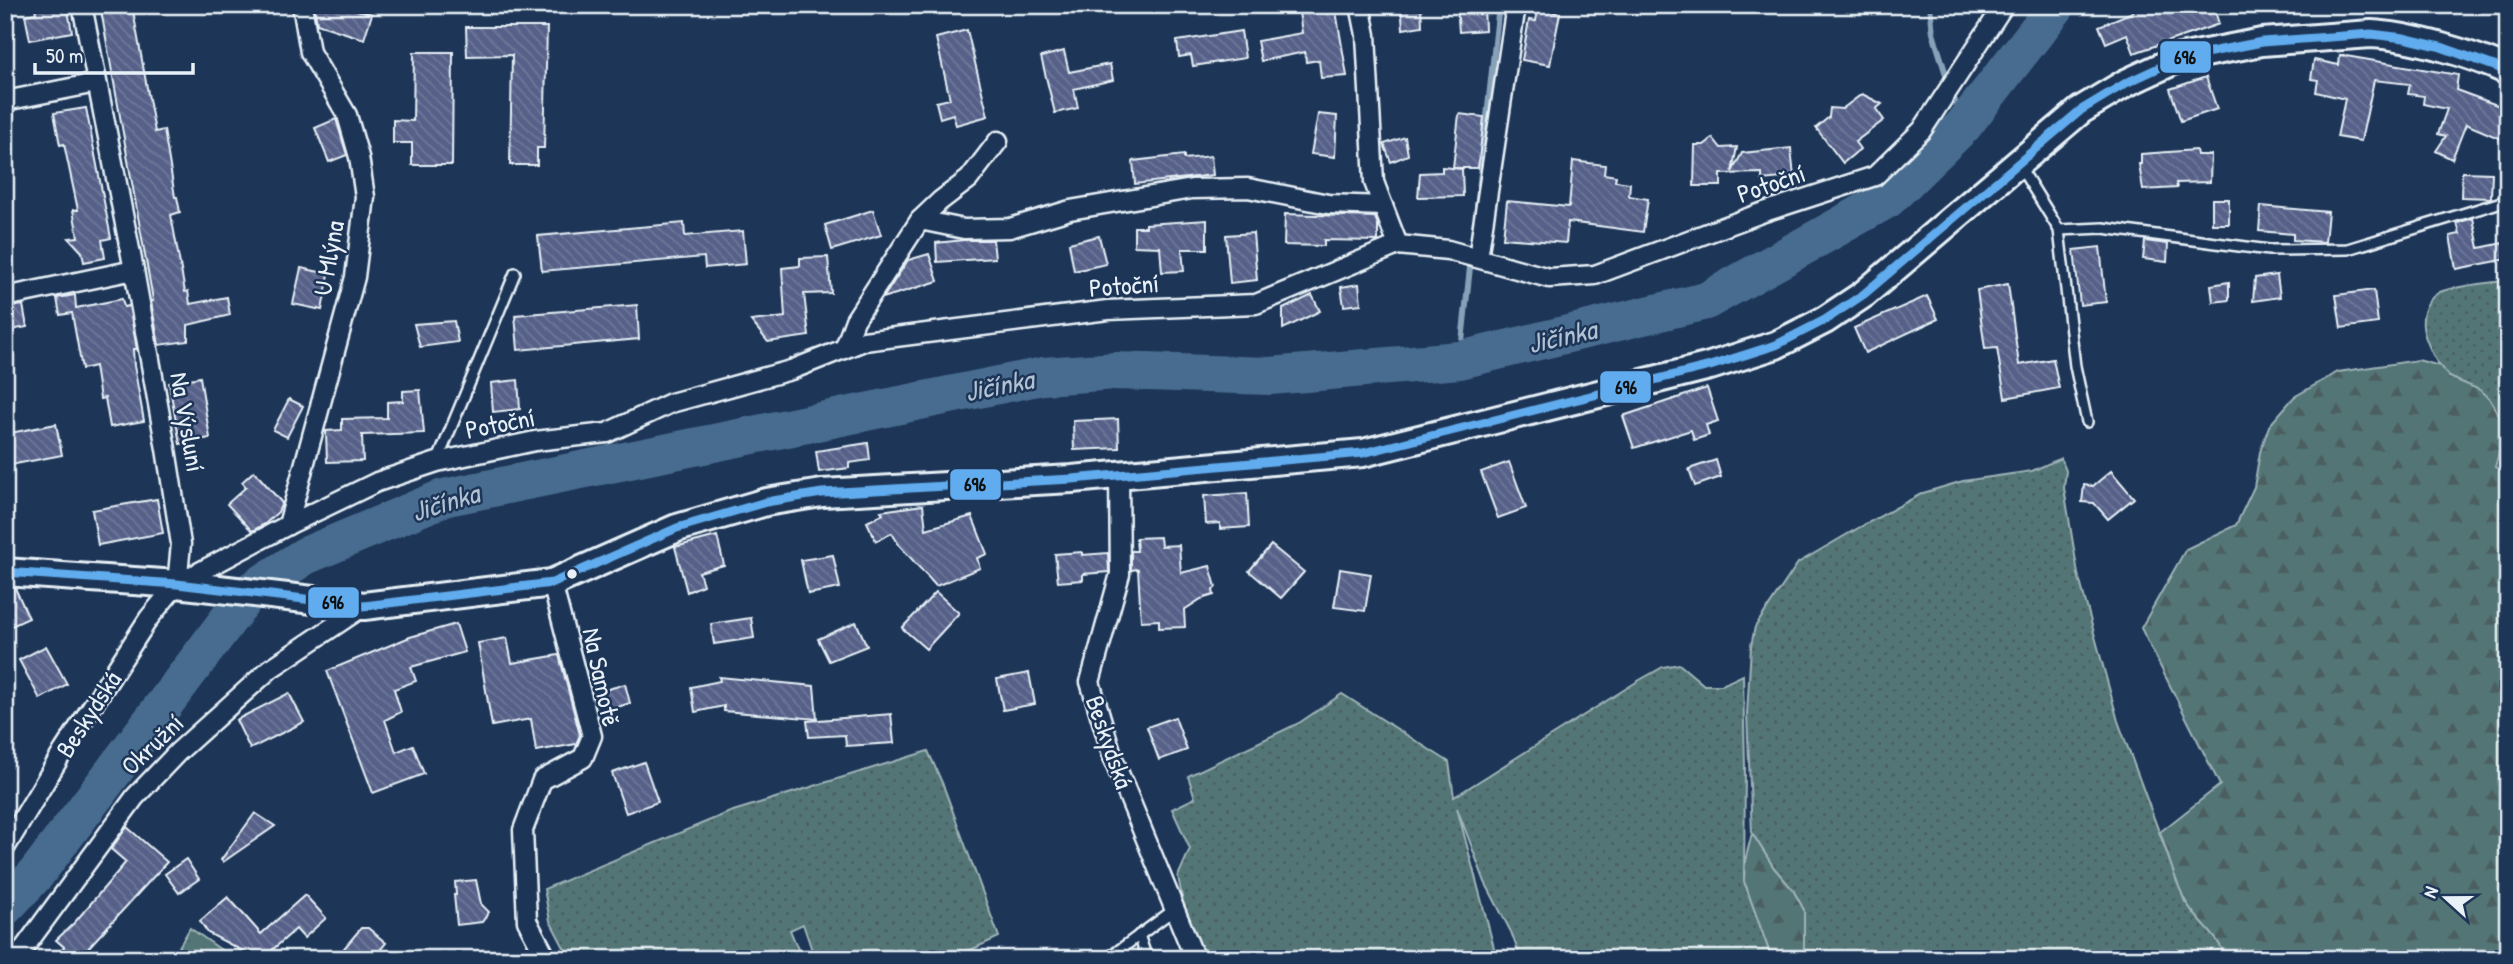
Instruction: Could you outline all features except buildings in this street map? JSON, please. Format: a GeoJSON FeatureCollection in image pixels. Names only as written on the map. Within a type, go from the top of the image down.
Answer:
{"type":"FeatureCollection","features":[{"type":"Feature","properties":{"kind":"street","name":"Na Výsluní"},"geometry":{"type":"LineString","coordinates":[[82,5],[134,270],[181,544],[177,584]]}},
{"type":"Feature","properties":{"kind":"street","name":"U Mlýna"},"geometry":{"type":"LineString","coordinates":[[288,525],[355,277],[365,197],[359,157],[347,115],[310,52],[302,5]]}},
{"type":"Feature","properties":{"kind":"street"},"geometry":{"type":"LineString","coordinates":[[1360,5],[1366,35],[1374,182],[1398,245]]}},
{"type":"Feature","properties":{"kind":"street"},"geometry":{"type":"LineString","coordinates":[[1478,258],[1516,5]]}},
{"type":"Feature","properties":{"kind":"street","name":"Potoční"},"geometry":{"type":"LineString","coordinates":[[177,584],[288,525],[377,482],[437,462],[535,442],[607,433],[671,403],[791,370],[864,341],[1108,310],[1256,304],[1349,268],[1398,245],[1448,250],[1549,278],[1595,275],[1761,213],[1875,176],[1922,130],[2004,5]]}},
{"type":"Feature","properties":{"kind":"street"},"geometry":{"type":"LineString","coordinates":[[5,572],[177,584],[364,606],[552,583],[677,528],[766,502],[822,493],[1119,475],[1363,453],[1710,366],[1776,345],[1825,320],[1864,294],[2081,110],[2126,83],[2180,58],[2262,42],[2386,34],[2490,62],[2508,71]]}},
{"type":"Feature","properties":{"kind":"street"},"geometry":{"type":"LineString","coordinates":[[5,101],[96,83]]}},
{"type":"Feature","properties":{"kind":"street"},"geometry":{"type":"LineString","coordinates":[[845,347],[855,320],[920,220],[969,179],[998,141]]}},
{"type":"Feature","properties":{"kind":"street"},"geometry":{"type":"LineString","coordinates":[[920,220],[964,229],[1010,228],[1070,210],[1192,189],[1248,188],[1328,204],[1383,206]]}},
{"type":"Feature","properties":{"kind":"street"},"geometry":{"type":"LineString","coordinates":[[5,297],[134,270]]}},
{"type":"Feature","properties":{"kind":"street","name":"Beskydská"},"geometry":{"type":"LineString","coordinates":[[1119,475],[1120,574],[1090,682],[1114,761],[1195,959]]}},
{"type":"Feature","properties":{"kind":"street","name":"Na Samotě"},"geometry":{"type":"LineString","coordinates":[[547,959],[527,921],[523,830],[542,780],[583,758],[592,736],[552,583]]}},
{"type":"Feature","properties":{"kind":"street","name":"Beskydská"},"geometry":{"type":"LineString","coordinates":[[5,848],[149,618],[177,584]]}},
{"type":"Feature","properties":{"kind":"street","name":"Okružní"},"geometry":{"type":"LineString","coordinates":[[16,959],[135,797],[178,752],[270,669],[364,606]]}},
{"type":"Feature","properties":{"kind":"lane"},"geometry":{"type":"LineString","coordinates":[[2018,163],[2059,230],[2076,366],[2087,422]]}},
{"type":"Feature","properties":{"kind":"lane"},"geometry":{"type":"LineString","coordinates":[[2059,230],[2103,228],[2269,250],[2348,249],[2508,200]]}},
{"type":"Feature","properties":{"kind":"lane"},"geometry":{"type":"LineString","coordinates":[[437,462],[515,273]]}},
{"type":"Feature","properties":{"kind":"lane"},"geometry":{"type":"LineString","coordinates":[[1107,959],[1175,909]]}},
{"type":"Feature","properties":{"kind":"lane"},"geometry":{"type":"LineString","coordinates":[[1139,936],[1147,959]]}},
{"type":"Feature","properties":{"kind":"green space"},"geometry":{"type":"Polygon","coordinates":[[[2508,280],[2508,430],[2484,393],[2446,374],[2429,347],[2423,324],[2426,307],[2438,293],[2508,280]]]}},
{"type":"Feature","properties":{"kind":"green space"},"geometry":{"type":"Polygon","coordinates":[[[2418,360],[2440,366],[2449,377],[2480,390],[2489,398],[2506,428],[2495,467],[2508,474],[2506,959],[2226,959],[2218,942],[2185,900],[2160,832],[2220,785],[2141,628],[2186,549],[2236,525],[2254,487],[2260,452],[2269,426],[2294,397],[2338,372],[2418,360]]]}},
{"type":"Feature","properties":{"kind":"green space"},"geometry":{"type":"Polygon","coordinates":[[[2061,458],[2066,471],[2064,488],[2078,574],[2118,721],[2185,902],[2215,936],[2224,949],[2226,959],[1804,959],[1804,910],[1752,833],[1747,714],[1751,646],[1755,627],[1798,563],[1851,532],[1923,493],[1963,481],[2032,471],[2061,458]]]}},
{"type":"Feature","properties":{"kind":"green space"},"geometry":{"type":"Polygon","coordinates":[[[1679,664],[1704,685],[1722,685],[1743,675],[1744,881],[1772,959],[1521,959],[1511,932],[1485,882],[1457,808],[1497,959],[1200,959],[1189,935],[1178,876],[1190,849],[1172,809],[1195,798],[1188,776],[1299,723],[1342,694],[1449,762],[1454,797],[1638,681],[1663,667],[1679,664]]]}},
{"type":"Feature","properties":{"kind":"green space"},"geometry":{"type":"Polygon","coordinates":[[[928,751],[999,937],[951,959],[815,959],[803,924],[790,930],[802,959],[570,959],[550,921],[544,889],[730,812],[928,751]]]}},
{"type":"Feature","properties":{"kind":"green space"},"geometry":{"type":"Polygon","coordinates":[[[1752,833],[1804,910],[1804,959],[1772,959],[1744,881],[1745,861],[1752,833]]]}},
{"type":"Feature","properties":{"kind":"green space"},"geometry":{"type":"Polygon","coordinates":[[[190,928],[234,959],[172,959],[190,928]]]}},
{"type":"Feature","properties":{"kind":"waterway"},"geometry":{"type":"LineString","coordinates":[[1477,209],[1499,5]]}},
{"type":"Feature","properties":{"kind":"waterway"},"geometry":{"type":"LineString","coordinates":[[1930,5],[1933,33],[1948,81]]}},
{"type":"Feature","properties":{"kind":"waterway","name":"Jičínka"},"geometry":{"type":"LineString","coordinates":[[5,907],[36,874],[249,592],[305,556],[443,498],[1043,376],[1116,371],[1270,376],[1460,360],[1706,301],[1888,199],[1963,126],[2057,5]]}},
{"type":"Feature","properties":{"kind":"waterway"},"geometry":{"type":"LineString","coordinates":[[1952,92],[1963,126]]}},
{"type":"Feature","properties":{"kind":"waterway"},"geometry":{"type":"LineString","coordinates":[[1460,360],[1471,258]]}},
{"type":"Feature","properties":{"kind":"transit line","name":"696"},"geometry":{"type":"LineString","coordinates":[[5,572],[177,584],[364,606],[552,583],[677,528],[766,502],[822,493],[1072,479],[1363,453],[1710,366],[1776,345],[1825,320],[1864,294],[2081,110],[2126,83],[2180,58],[2262,42],[2371,34],[2441,47],[2508,71]]}}]}
